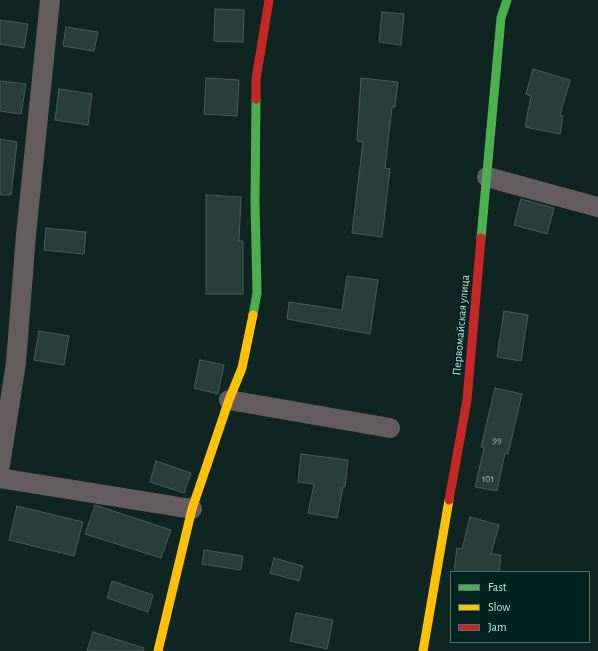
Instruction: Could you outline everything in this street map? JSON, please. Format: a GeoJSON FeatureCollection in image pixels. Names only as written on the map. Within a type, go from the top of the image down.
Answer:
{"type":"FeatureCollection","features":[{"type":"Feature","properties":{"kind":"street"},"geometry":{"type":"LineString","coordinates":[[0,465],[16,363],[26,235],[50,0]]}},
{"type":"Feature","properties":{"kind":"street"},"geometry":{"type":"LineString","coordinates":[[158,651],[192,509],[229,400],[242,368],[257,293],[255,203],[256,79],[269,0]]}},
{"type":"Feature","properties":{"kind":"street","name":"Первомайская улица"},"geometry":{"type":"LineString","coordinates":[[423,651],[466,400],[501,18],[507,0]]}},
{"type":"Feature","properties":{"kind":"street"},"geometry":{"type":"LineString","coordinates":[[487,177],[598,207]]}},
{"type":"Feature","properties":{"kind":"street"},"geometry":{"type":"LineString","coordinates":[[229,400],[390,428]]}},
{"type":"Feature","properties":{"kind":"street"},"geometry":{"type":"LineString","coordinates":[[0,478],[192,509]]}},
{"type":"Feature","properties":{"kind":"building"},"geometry":{"type":"Polygon","coordinates":[[[215,9],[244,10],[243,42],[214,41],[215,9]]]}},
{"type":"Feature","properties":{"kind":"building"},"geometry":{"type":"Polygon","coordinates":[[[382,12],[404,14],[401,45],[379,42],[382,12]]]}},
{"type":"Feature","properties":{"kind":"building"},"geometry":{"type":"Polygon","coordinates":[[[0,20],[28,24],[24,48],[0,44],[0,20]]]}},
{"type":"Feature","properties":{"kind":"building"},"geometry":{"type":"Polygon","coordinates":[[[66,27],[98,32],[94,51],[63,46],[66,27]]]}},
{"type":"Feature","properties":{"kind":"building"},"geometry":{"type":"Polygon","coordinates":[[[533,69],[570,80],[560,115],[563,116],[560,134],[525,127],[531,96],[526,94],[533,69]]]}},
{"type":"Feature","properties":{"kind":"building"},"geometry":{"type":"Polygon","coordinates":[[[206,78],[239,80],[237,116],[204,114],[206,78]]]}},
{"type":"Feature","properties":{"kind":"building"},"geometry":{"type":"Polygon","coordinates":[[[361,78],[398,82],[395,107],[392,107],[385,168],[390,169],[382,237],[352,233],[363,142],[357,141],[361,78]]]}},
{"type":"Feature","properties":{"kind":"building"},"geometry":{"type":"Polygon","coordinates":[[[0,81],[26,84],[21,114],[0,111],[0,81]]]}},
{"type":"Feature","properties":{"kind":"building"},"geometry":{"type":"Polygon","coordinates":[[[59,89],[92,94],[88,125],[55,120],[59,89]]]}},
{"type":"Feature","properties":{"kind":"building"},"geometry":{"type":"Polygon","coordinates":[[[0,139],[17,142],[11,195],[0,195],[0,139]]]}},
{"type":"Feature","properties":{"kind":"building"},"geometry":{"type":"Polygon","coordinates":[[[206,195],[241,197],[239,241],[243,241],[243,294],[206,294],[206,195]]]}},
{"type":"Feature","properties":{"kind":"building"},"geometry":{"type":"Polygon","coordinates":[[[521,199],[554,208],[547,234],[514,225],[521,199]]]}},
{"type":"Feature","properties":{"kind":"building"},"geometry":{"type":"Polygon","coordinates":[[[46,228],[86,232],[84,254],[44,250],[46,228]]]}},
{"type":"Feature","properties":{"kind":"building"},"geometry":{"type":"Polygon","coordinates":[[[347,276],[378,280],[370,334],[287,319],[289,302],[342,310],[347,276]]]}},
{"type":"Feature","properties":{"kind":"building"},"geometry":{"type":"Polygon","coordinates":[[[504,311],[528,315],[521,361],[497,357],[504,311]]]}},
{"type":"Feature","properties":{"kind":"building"},"geometry":{"type":"Polygon","coordinates":[[[39,331],[69,336],[64,365],[34,360],[39,331]]]}},
{"type":"Feature","properties":{"kind":"building"},"geometry":{"type":"Polygon","coordinates":[[[200,360],[224,365],[218,394],[194,388],[200,360]]]}},
{"type":"Feature","properties":{"kind":"building"},"geometry":{"type":"Polygon","coordinates":[[[495,388],[522,394],[508,454],[505,453],[497,491],[475,487],[484,448],[481,447],[495,388]]]}},
{"type":"Feature","properties":{"kind":"building"},"geometry":{"type":"Polygon","coordinates":[[[301,454],[348,460],[345,487],[343,487],[337,518],[308,513],[314,484],[298,482],[301,454]]]}},
{"type":"Feature","properties":{"kind":"building"},"geometry":{"type":"Polygon","coordinates":[[[156,461],[191,473],[184,493],[150,482],[156,461]]]}},
{"type":"Feature","properties":{"kind":"building"},"geometry":{"type":"Polygon","coordinates":[[[95,505],[171,530],[161,558],[85,534],[95,505]]]}},
{"type":"Feature","properties":{"kind":"building"},"geometry":{"type":"Polygon","coordinates":[[[17,506],[83,522],[74,556],[9,540],[17,506]]]}},
{"type":"Feature","properties":{"kind":"building"},"geometry":{"type":"Polygon","coordinates":[[[470,517],[499,525],[491,554],[501,555],[499,571],[454,571],[457,548],[462,549],[470,517]]]}},
{"type":"Feature","properties":{"kind":"building"},"geometry":{"type":"Polygon","coordinates":[[[204,550],[243,556],[241,570],[202,564],[204,550]]]}},
{"type":"Feature","properties":{"kind":"building"},"geometry":{"type":"Polygon","coordinates":[[[274,558],[303,566],[299,581],[270,573],[274,558]]]}},
{"type":"Feature","properties":{"kind":"building"},"geometry":{"type":"Polygon","coordinates":[[[112,581],[153,595],[148,612],[107,598],[112,581]]]}},
{"type":"Feature","properties":{"kind":"building"},"geometry":{"type":"Polygon","coordinates":[[[296,613],[333,620],[327,649],[290,641],[296,613]]]}},
{"type":"Feature","properties":{"kind":"building"},"geometry":{"type":"Polygon","coordinates":[[[93,632],[144,648],[143,651],[87,651],[93,632]]]}},
{"type":"Feature","properties":{"kind":"traffic: fast"},"geometry":{"type":"LineString","coordinates":[[481,238],[501,18],[507,0]]}},
{"type":"Feature","properties":{"kind":"traffic: fast"},"geometry":{"type":"LineString","coordinates":[[253,315],[257,293],[255,203],[256,99]]}},
{"type":"Feature","properties":{"kind":"traffic: slow"},"geometry":{"type":"LineString","coordinates":[[158,651],[192,509],[229,400],[242,368],[253,315]]}},
{"type":"Feature","properties":{"kind":"traffic: slow"},"geometry":{"type":"LineString","coordinates":[[423,651],[449,500]]}},
{"type":"Feature","properties":{"kind":"traffic: jam"},"geometry":{"type":"LineString","coordinates":[[256,99],[256,79],[269,0]]}},
{"type":"Feature","properties":{"kind":"traffic: jam"},"geometry":{"type":"LineString","coordinates":[[449,500],[467,400],[481,238]]}}]}
